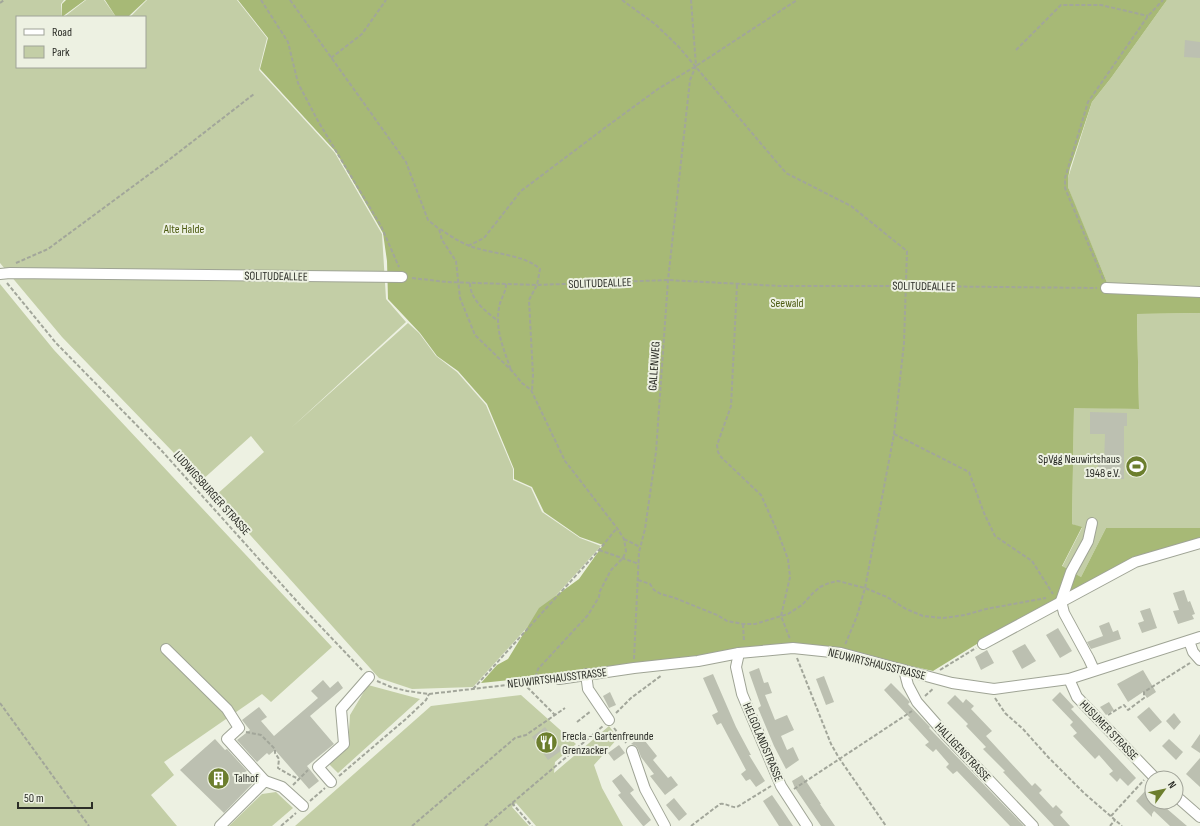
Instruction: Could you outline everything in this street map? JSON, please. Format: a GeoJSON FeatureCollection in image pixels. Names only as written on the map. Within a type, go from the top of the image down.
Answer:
{"type":"FeatureCollection","features":[{"type":"Feature","properties":{"kind":"street","name":"SOLITUDEALLEE"},"geometry":{"type":"LineString","coordinates":[[3,278],[10,273],[402,277]]}},
{"type":"Feature","properties":{"kind":"street"},"geometry":{"type":"LineString","coordinates":[[1106,288],[1200,292]]}},
{"type":"Feature","properties":{"kind":"street"},"geometry":{"type":"LineString","coordinates":[[1092,522],[1088,541],[1071,572],[1061,601],[1064,613],[1090,659],[1094,670]]}},
{"type":"Feature","properties":{"kind":"street"},"geometry":{"type":"LineString","coordinates":[[980,646],[1135,562],[1200,543]]}},
{"type":"Feature","properties":{"kind":"street","name":"NEUWIRTSHAUSSTRASSE"},"geometry":{"type":"LineString","coordinates":[[559,679],[586,674],[698,661],[741,653],[793,648],[841,653],[952,683],[994,689],[1069,679],[1200,637]]}},
{"type":"Feature","properties":{"kind":"street"},"geometry":{"type":"LineString","coordinates":[[1189,641],[1195,656]]}},
{"type":"Feature","properties":{"kind":"street"},"geometry":{"type":"LineString","coordinates":[[166,649],[227,708],[239,728],[227,739],[265,781],[282,787],[303,806]]}},
{"type":"Feature","properties":{"kind":"street","name":"HELGOLANDSTRASSE"},"geometry":{"type":"LineString","coordinates":[[741,653],[736,667],[742,694],[779,781],[807,826]]}},
{"type":"Feature","properties":{"kind":"street","name":"HALLIGENSTRASSE"},"geometry":{"type":"LineString","coordinates":[[904,670],[908,685],[917,702],[946,735],[1033,826]]}},
{"type":"Feature","properties":{"kind":"street"},"geometry":{"type":"LineString","coordinates":[[586,674],[588,689],[609,720]]}},
{"type":"Feature","properties":{"kind":"street"},"geometry":{"type":"LineString","coordinates":[[331,782],[318,767],[344,744],[341,709],[369,677]]}},
{"type":"Feature","properties":{"kind":"street","name":"HUSUMER STRASSE"},"geometry":{"type":"LineString","coordinates":[[1069,679],[1077,697],[1103,714],[1147,770]]}},
{"type":"Feature","properties":{"kind":"street"},"geometry":{"type":"LineString","coordinates":[[632,751],[645,789],[664,826]]}},
{"type":"Feature","properties":{"kind":"street"},"geometry":{"type":"LineString","coordinates":[[220,826],[265,781]]}},
{"type":"Feature","properties":{"kind":"street"},"geometry":{"type":"LineString","coordinates":[[1184,803],[1200,817]]}},
{"type":"Feature","properties":{"kind":"path"},"geometry":{"type":"LineString","coordinates":[[0,3],[4,0]]}},
{"type":"Feature","properties":{"kind":"path"},"geometry":{"type":"LineString","coordinates":[[261,0],[288,42],[298,83],[325,134],[381,226],[397,260],[402,277]]}},
{"type":"Feature","properties":{"kind":"path"},"geometry":{"type":"LineString","coordinates":[[290,0],[406,162],[428,220],[439,229],[468,246],[517,258],[535,264],[540,269],[540,276],[537,285],[529,300],[533,375],[532,392]]}},
{"type":"Feature","properties":{"kind":"path"},"geometry":{"type":"LineString","coordinates":[[331,58],[362,34],[386,0]]}},
{"type":"Feature","properties":{"kind":"path"},"geometry":{"type":"LineString","coordinates":[[622,0],[655,24],[696,66],[786,173],[851,206],[907,251],[904,343],[894,434],[865,588],[857,616],[841,653]]}},
{"type":"Feature","properties":{"kind":"path"},"geometry":{"type":"LineString","coordinates":[[691,0],[696,66]]}},
{"type":"Feature","properties":{"kind":"path"},"geometry":{"type":"LineString","coordinates":[[468,246],[484,238],[520,191],[658,89],[797,0]]}},
{"type":"Feature","properties":{"kind":"path"},"geometry":{"type":"LineString","coordinates":[[1106,288],[1065,188],[1065,178],[1088,102],[1148,16],[1163,0]]}},
{"type":"Feature","properties":{"kind":"path"},"geometry":{"type":"LineString","coordinates":[[1016,50],[1061,5],[1101,5],[1148,16]]}},
{"type":"Feature","properties":{"kind":"path","name":"GALLENWEG"},"geometry":{"type":"LineString","coordinates":[[634,668],[633,652],[640,547],[656,452],[668,280],[690,80],[696,66]]}},
{"type":"Feature","properties":{"kind":"path"},"geometry":{"type":"LineString","coordinates":[[14,263],[48,249],[170,160],[254,94]]}},
{"type":"Feature","properties":{"kind":"path"},"geometry":{"type":"LineString","coordinates":[[439,229],[442,240],[456,261],[460,298],[475,335],[532,392],[565,461],[618,528],[624,539],[626,551],[623,558],[611,570],[596,603],[588,615],[538,669],[534,682]]}},
{"type":"Feature","properties":{"kind":"path","name":"SOLITUDEALLEE"},"geometry":{"type":"LineString","coordinates":[[402,277],[470,283],[537,285],[668,280],[779,286],[1106,288]]}},
{"type":"Feature","properties":{"kind":"path","name":"LUDWIGSBURGER STRASSE"},"geometry":{"type":"LineString","coordinates":[[3,278],[56,343],[162,450],[307,612],[369,677],[390,687],[429,694]]}},
{"type":"Feature","properties":{"kind":"path"},"geometry":{"type":"LineString","coordinates":[[470,283],[470,289],[475,299],[486,312],[497,320]]}},
{"type":"Feature","properties":{"kind":"path"},"geometry":{"type":"LineString","coordinates":[[506,284],[506,290],[499,306],[497,320],[502,346],[512,371]]}},
{"type":"Feature","properties":{"kind":"path"},"geometry":{"type":"LineString","coordinates":[[737,284],[731,406],[717,445],[718,452],[721,457],[761,495],[788,559],[790,577],[781,616],[793,648],[831,744],[886,826]]}},
{"type":"Feature","properties":{"kind":"path"},"geometry":{"type":"LineString","coordinates":[[638,580],[650,584],[654,590],[661,594],[717,614],[727,621],[743,624],[755,624],[788,614],[802,605],[813,592],[828,583],[838,581],[865,588],[887,597],[906,609],[923,616],[943,618],[965,615],[986,609],[1054,596],[1032,561],[995,536],[984,513],[969,472],[894,434]]}},
{"type":"Feature","properties":{"kind":"path"},"geometry":{"type":"LineString","coordinates":[[473,689],[618,528]]}},
{"type":"Feature","properties":{"kind":"path"},"geometry":{"type":"LineString","coordinates":[[624,539],[640,547]]}},
{"type":"Feature","properties":{"kind":"path"},"geometry":{"type":"LineString","coordinates":[[599,550],[639,564]]}},
{"type":"Feature","properties":{"kind":"path"},"geometry":{"type":"LineString","coordinates":[[741,653],[743,624]]}},
{"type":"Feature","properties":{"kind":"path"},"geometry":{"type":"LineString","coordinates":[[951,663],[980,646]]}},
{"type":"Feature","properties":{"kind":"path"},"geometry":{"type":"LineString","coordinates":[[1103,714],[1124,705],[1128,710],[1144,698],[1144,692],[1192,662],[1195,656]]}},
{"type":"Feature","properties":{"kind":"path"},"geometry":{"type":"LineString","coordinates":[[485,826],[609,720],[631,698],[659,679],[675,664]]}},
{"type":"Feature","properties":{"kind":"path","name":"NEUWIRTSHAUSSTRASSE"},"geometry":{"type":"LineString","coordinates":[[429,694],[559,679]]}},
{"type":"Feature","properties":{"kind":"path"},"geometry":{"type":"LineString","coordinates":[[523,683],[555,715]]}},
{"type":"Feature","properties":{"kind":"path"},"geometry":{"type":"LineString","coordinates":[[924,697],[933,689]]}},
{"type":"Feature","properties":{"kind":"path"},"geometry":{"type":"LineString","coordinates":[[994,689],[994,696],[1005,713],[1084,793],[1122,826]]}},
{"type":"Feature","properties":{"kind":"path"},"geometry":{"type":"LineString","coordinates":[[281,826],[407,718],[426,700],[429,694]]}},
{"type":"Feature","properties":{"kind":"path"},"geometry":{"type":"LineString","coordinates":[[0,703],[89,826]]}},
{"type":"Feature","properties":{"kind":"path"},"geometry":{"type":"LineString","coordinates":[[576,722],[599,706]]}},
{"type":"Feature","properties":{"kind":"path"},"geometry":{"type":"LineString","coordinates":[[786,794],[898,721],[915,707]]}},
{"type":"Feature","properties":{"kind":"path"},"geometry":{"type":"LineString","coordinates":[[412,826],[515,738],[526,735],[565,708]]}},
{"type":"Feature","properties":{"kind":"path"},"geometry":{"type":"LineString","coordinates":[[609,720],[632,751]]}},
{"type":"Feature","properties":{"kind":"path"},"geometry":{"type":"LineString","coordinates":[[239,728],[247,732],[261,735],[275,749],[275,753],[279,759],[278,768],[299,779]]}},
{"type":"Feature","properties":{"kind":"path"},"geometry":{"type":"LineString","coordinates":[[286,791],[311,768],[318,767]]}},
{"type":"Feature","properties":{"kind":"path"},"geometry":{"type":"LineString","coordinates":[[691,826],[720,804],[724,803],[734,808],[737,807],[779,781]]}},
{"type":"Feature","properties":{"kind":"path"},"geometry":{"type":"LineString","coordinates":[[1111,816],[1144,784]]}},
{"type":"Feature","properties":{"kind":"path"},"geometry":{"type":"LineString","coordinates":[[512,803],[532,826]]}},
{"type":"Feature","properties":{"kind":"path"},"geometry":{"type":"LineString","coordinates":[[1110,826],[1115,820]]}},
{"type":"Feature","properties":{"kind":"green space","name":"Alte Halde"},"geometry":{"type":"Polygon","coordinates":[[[0,0],[64,0],[61,4],[62,16],[16,16],[16,68],[146,68],[146,16],[131,16],[147,0],[237,0],[267,38],[259,70],[335,153],[382,234],[386,299],[406,322],[291,428],[408,323],[419,333],[436,356],[457,372],[486,405],[513,469],[513,480],[531,488],[542,512],[580,538],[601,546],[473,687],[412,689],[379,678],[215,496],[264,452],[251,436],[201,481],[62,337],[0,263],[0,0]]]}},
{"type":"Feature","properties":{"kind":"green space"},"geometry":{"type":"Polygon","coordinates":[[[66,0],[85,0],[63,16],[62,16],[62,4],[66,0]]]}},
{"type":"Feature","properties":{"kind":"green space"},"geometry":{"type":"Polygon","coordinates":[[[86,0],[104,0],[115,16],[65,16],[86,0]]]}},
{"type":"Feature","properties":{"kind":"green space"},"geometry":{"type":"Polygon","coordinates":[[[105,0],[146,0],[129,16],[115,16],[105,0]]]}},
{"type":"Feature","properties":{"kind":"green space","name":"Seewald"},"geometry":{"type":"Polygon","coordinates":[[[238,0],[1167,0],[1092,102],[1070,168],[1068,187],[1108,285],[1200,294],[1200,313],[1137,314],[1139,409],[1074,408],[1072,524],[1082,527],[1062,566],[1081,577],[1106,528],[1200,528],[1200,541],[1134,559],[993,634],[933,671],[840,650],[697,658],[481,683],[497,665],[508,659],[539,608],[579,579],[603,545],[580,537],[544,512],[532,487],[514,479],[514,469],[487,404],[458,371],[437,356],[420,333],[388,299],[387,261],[383,233],[336,152],[260,69],[268,38],[238,0]]]}},
{"type":"Feature","properties":{"kind":"green space"},"geometry":{"type":"Polygon","coordinates":[[[1167,0],[1200,0],[1200,286],[1108,285],[1068,187],[1068,178],[1092,102],[1167,0]]]}},
{"type":"Feature","properties":{"kind":"green space"},"geometry":{"type":"Polygon","coordinates":[[[0,284],[54,350],[332,647],[271,702],[262,694],[164,762],[174,775],[151,795],[177,826],[0,826],[0,284]]]}},
{"type":"Feature","properties":{"kind":"green space","name":"SpVgg Neuwirtshaus 1948 e.V."},"geometry":{"type":"Polygon","coordinates":[[[1200,313],[1200,528],[1106,528],[1081,577],[1062,567],[1082,528],[1072,524],[1074,407],[1139,409],[1137,314],[1200,313]]]}},
{"type":"Feature","properties":{"kind":"green space"},"geometry":{"type":"Polygon","coordinates":[[[368,685],[420,699],[338,773],[329,764],[348,747],[350,715],[368,685]]]}},
{"type":"Feature","properties":{"kind":"green space"},"geometry":{"type":"Polygon","coordinates":[[[521,695],[576,744],[555,762],[554,773],[609,726],[618,738],[594,765],[602,788],[623,826],[536,826],[516,803],[512,807],[529,826],[295,826],[431,706],[521,695]]]}},
{"type":"Feature","properties":{"kind":"green space"},"geometry":{"type":"Polygon","coordinates":[[[276,792],[293,808],[272,826],[229,826],[262,794],[276,792]]]}},
{"type":"Feature","properties":{"kind":"building"},"geometry":{"type":"Polygon","coordinates":[[[1185,40],[1200,42],[1200,58],[1184,57],[1185,40]]]}},
{"type":"Feature","properties":{"kind":"building"},"geometry":{"type":"Polygon","coordinates":[[[1090,412],[1127,413],[1127,426],[1124,426],[1124,479],[1098,479],[1098,462],[1104,462],[1105,434],[1090,434],[1090,412]]]}},
{"type":"Feature","properties":{"kind":"building"},"geometry":{"type":"Polygon","coordinates":[[[1184,590],[1188,602],[1190,601],[1195,614],[1192,615],[1194,619],[1178,624],[1173,611],[1179,610],[1173,593],[1184,590]]]}},
{"type":"Feature","properties":{"kind":"building"},"geometry":{"type":"Polygon","coordinates":[[[1150,608],[1157,628],[1142,633],[1138,623],[1144,621],[1140,611],[1150,608]]]}},
{"type":"Feature","properties":{"kind":"building"},"geometry":{"type":"Polygon","coordinates":[[[1109,622],[1113,632],[1118,630],[1121,639],[1091,649],[1087,642],[1103,636],[1099,626],[1109,622]]]}},
{"type":"Feature","properties":{"kind":"building"},"geometry":{"type":"Polygon","coordinates":[[[1058,628],[1072,651],[1060,658],[1046,635],[1058,628]]]}},
{"type":"Feature","properties":{"kind":"building"},"geometry":{"type":"Polygon","coordinates":[[[1025,644],[1036,661],[1022,669],[1012,651],[1025,644]]]}},
{"type":"Feature","properties":{"kind":"building"},"geometry":{"type":"Polygon","coordinates":[[[987,650],[994,663],[981,670],[975,657],[987,650]]]}},
{"type":"Feature","properties":{"kind":"building"},"geometry":{"type":"Polygon","coordinates":[[[759,668],[764,683],[768,682],[772,693],[765,695],[775,720],[787,715],[794,730],[781,736],[787,750],[793,747],[799,760],[786,769],[774,746],[758,708],[761,706],[749,672],[759,668]]]}},
{"type":"Feature","properties":{"kind":"building"},"geometry":{"type":"Polygon","coordinates":[[[1143,670],[1156,692],[1147,698],[1143,692],[1128,702],[1117,684],[1143,670]]]}},
{"type":"Feature","properties":{"kind":"building"},"geometry":{"type":"Polygon","coordinates":[[[713,674],[736,727],[751,755],[749,755],[765,781],[756,787],[750,779],[746,781],[741,774],[746,770],[721,723],[717,725],[712,715],[718,712],[703,678],[713,674]]]}},
{"type":"Feature","properties":{"kind":"building"},"geometry":{"type":"Polygon","coordinates":[[[824,676],[834,702],[826,705],[816,679],[824,676]]]}},
{"type":"Feature","properties":{"kind":"building"},"geometry":{"type":"Polygon","coordinates":[[[323,680],[330,688],[338,681],[343,688],[310,716],[334,744],[307,766],[319,781],[309,789],[275,750],[269,755],[267,753],[257,762],[237,740],[250,730],[242,720],[259,707],[267,717],[261,721],[274,736],[318,698],[311,691],[323,680]]]}},
{"type":"Feature","properties":{"kind":"building"},"geometry":{"type":"Polygon","coordinates":[[[891,683],[910,702],[908,704],[930,727],[929,728],[1024,826],[1010,826],[957,771],[953,774],[946,767],[949,764],[936,749],[933,752],[925,745],[929,742],[908,719],[910,718],[884,690],[891,683]]]}},
{"type":"Feature","properties":{"kind":"building"},"geometry":{"type":"Polygon","coordinates":[[[610,692],[616,705],[609,708],[603,696],[610,692]]]}},
{"type":"Feature","properties":{"kind":"building"},"geometry":{"type":"Polygon","coordinates":[[[1060,692],[1074,707],[1071,709],[1136,778],[1128,786],[1120,778],[1117,782],[1109,774],[1113,771],[1099,755],[1095,759],[1073,736],[1077,733],[1070,725],[1073,722],[1052,700],[1060,692]]]}},
{"type":"Feature","properties":{"kind":"building"},"geometry":{"type":"Polygon","coordinates":[[[955,695],[963,703],[966,699],[974,706],[971,709],[992,731],[986,736],[1032,786],[1035,783],[1042,790],[1039,793],[1053,808],[1056,805],[1063,812],[1060,815],[1070,826],[1054,826],[1003,772],[1005,771],[983,749],[986,747],[966,726],[968,724],[947,703],[955,695]]]}},
{"type":"Feature","properties":{"kind":"building"},"geometry":{"type":"Polygon","coordinates":[[[1109,702],[1114,710],[1106,715],[1100,707],[1109,702]]]}},
{"type":"Feature","properties":{"kind":"building"},"geometry":{"type":"Polygon","coordinates":[[[1149,707],[1162,722],[1150,732],[1137,717],[1149,707]]]}},
{"type":"Feature","properties":{"kind":"building"},"geometry":{"type":"Polygon","coordinates":[[[1174,713],[1181,722],[1174,730],[1166,721],[1174,713]]]}},
{"type":"Feature","properties":{"kind":"building","name":"Frecla - Gartenfreunde Grenzacker"},"geometry":{"type":"Polygon","coordinates":[[[545,727],[562,750],[548,760],[532,737],[545,727]]]}},
{"type":"Feature","properties":{"kind":"building"},"geometry":{"type":"Polygon","coordinates":[[[1200,734],[1200,753],[1191,747],[1200,734]]]}},
{"type":"Feature","properties":{"kind":"building"},"geometry":{"type":"Polygon","coordinates":[[[641,736],[657,756],[653,760],[668,778],[671,776],[678,785],[665,795],[650,776],[654,774],[641,757],[636,746],[631,744],[641,736]]]}},
{"type":"Feature","properties":{"kind":"building","name":"Talhof"},"geometry":{"type":"Polygon","coordinates":[[[215,739],[225,750],[227,749],[247,771],[245,772],[254,782],[224,813],[180,770],[215,739]]]}},
{"type":"Feature","properties":{"kind":"building"},"geometry":{"type":"Polygon","coordinates":[[[1169,739],[1183,752],[1176,760],[1162,746],[1169,739]]]}},
{"type":"Feature","properties":{"kind":"building"},"geometry":{"type":"Polygon","coordinates":[[[619,745],[625,753],[614,761],[608,753],[619,745]]]}},
{"type":"Feature","properties":{"kind":"building"},"geometry":{"type":"Polygon","coordinates":[[[1200,758],[1200,787],[1186,774],[1200,758]]]}},
{"type":"Feature","properties":{"kind":"building"},"geometry":{"type":"Polygon","coordinates":[[[621,774],[634,790],[630,793],[651,820],[644,826],[618,795],[621,793],[612,781],[621,774]]]}},
{"type":"Feature","properties":{"kind":"building"},"geometry":{"type":"Polygon","coordinates":[[[802,775],[835,826],[821,826],[795,788],[792,781],[802,775]]]}},
{"type":"Feature","properties":{"kind":"building"},"geometry":{"type":"Polygon","coordinates":[[[1144,792],[1144,809],[1136,801],[1144,792]]]}},
{"type":"Feature","properties":{"kind":"building"},"geometry":{"type":"Polygon","coordinates":[[[772,795],[793,826],[779,826],[763,801],[772,795]]]}},
{"type":"Feature","properties":{"kind":"building"},"geometry":{"type":"Polygon","coordinates":[[[674,798],[687,814],[679,821],[666,805],[674,798]]]}},
{"type":"Feature","properties":{"kind":"building"},"geometry":{"type":"Polygon","coordinates":[[[1145,810],[1168,810],[1187,826],[1170,826],[1154,811],[1152,817],[1145,810]]]}},
{"type":"Feature","properties":{"kind":"place","name":"SpVgg Neuwirtshaus 1948 e.V."},"geometry":{"type":"Point","coordinates":[1136,466]}},
{"type":"Feature","properties":{"kind":"place","name":"Frecla - Gartenfreunde Grenzacker"},"geometry":{"type":"Point","coordinates":[547,743]}},
{"type":"Feature","properties":{"kind":"place","name":"Talhof"},"geometry":{"type":"Point","coordinates":[219,778]}}]}
